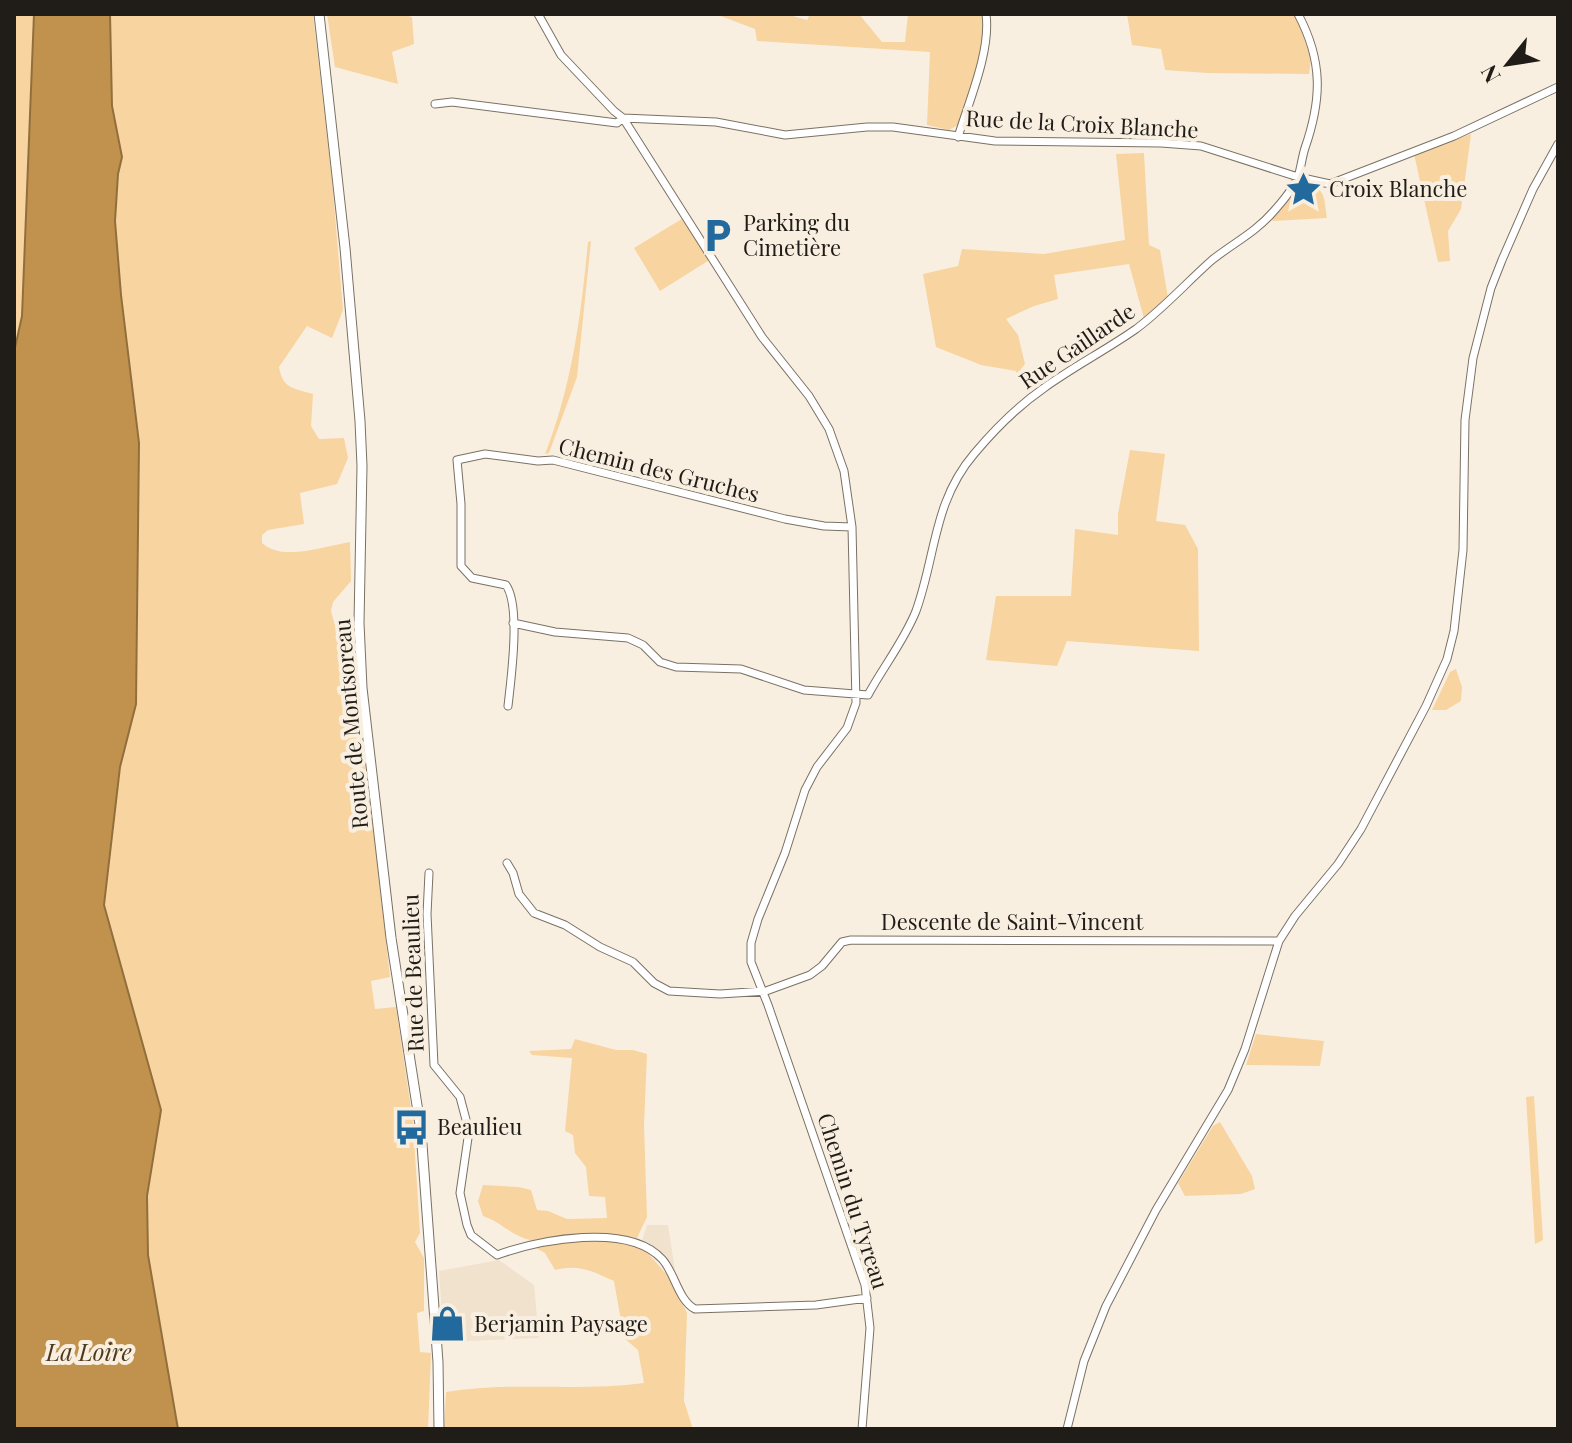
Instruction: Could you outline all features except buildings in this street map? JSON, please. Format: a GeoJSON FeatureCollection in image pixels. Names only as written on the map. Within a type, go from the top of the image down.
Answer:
{"type":"FeatureCollection","features":[{"type":"Feature","properties":{"kind":"main road","name":"Route de Montsoreau"},"geometry":{"type":"LineString","coordinates":[[319,14],[345,248],[360,421],[359,623],[362,688],[389,924],[421,1131],[438,1362],[439,1429]]}},
{"type":"Feature","properties":{"kind":"street"},"geometry":{"type":"LineString","coordinates":[[538,14],[561,55],[623,118],[762,337],[809,396],[829,429],[844,471],[852,527],[856,695],[852,719]]}},
{"type":"Feature","properties":{"kind":"street"},"geometry":{"type":"LineString","coordinates":[[958,137],[980,67],[986,14]]}},
{"type":"Feature","properties":{"kind":"street"},"geometry":{"type":"LineString","coordinates":[[1298,14],[1311,40],[1318,95],[1314,122],[1298,177]]}},
{"type":"Feature","properties":{"kind":"street","name":"Rue de la Croix Blanche"},"geometry":{"type":"LineString","coordinates":[[435,104],[452,102],[617,123],[623,118],[716,122],[785,135],[893,127],[995,141],[1201,146],[1330,184],[1454,136],[1558,87]]}},
{"type":"Feature","properties":{"kind":"street"},"geometry":{"type":"LineString","coordinates":[[1067,1429],[1084,1361],[1106,1306],[1156,1210],[1228,1090],[1245,1049],[1279,941],[1361,829],[1426,706],[1447,659],[1458,603],[1463,550],[1465,420],[1473,358],[1491,288],[1533,189],[1558,144]]}},
{"type":"Feature","properties":{"kind":"street","name":"Rue Gaillarde"},"geometry":{"type":"LineString","coordinates":[[852,719],[911,622],[943,504],[955,480],[974,454],[1032,396],[1139,326],[1210,262],[1265,220],[1298,177]]}},
{"type":"Feature","properties":{"kind":"street","name":"Chemin des Gruches"},"geometry":{"type":"LineString","coordinates":[[513,623],[512,596],[506,585],[475,579],[461,566],[457,460],[485,454],[553,460],[785,519],[852,527]]}},
{"type":"Feature","properties":{"kind":"street"},"geometry":{"type":"LineString","coordinates":[[508,706],[513,623],[555,632],[628,638],[643,645],[654,657],[669,665],[741,669],[795,688],[868,695]]}},
{"type":"Feature","properties":{"kind":"street","name":"Chemin du Tyreau"},"geometry":{"type":"LineString","coordinates":[[852,719],[817,767],[805,790],[781,863],[758,919],[751,952],[753,970],[860,1267],[867,1298],[870,1341],[862,1429]]}},
{"type":"Feature","properties":{"kind":"street","name":"Descente de Saint-Vincent"},"geometry":{"type":"LineString","coordinates":[[507,863],[519,894],[534,913],[565,925],[600,947],[633,962],[660,988],[669,991],[720,994],[762,991],[810,975],[842,942],[851,940],[1279,941]]}},
{"type":"Feature","properties":{"kind":"street","name":"Rue de Beaulieu"},"geometry":{"type":"LineString","coordinates":[[429,873],[427,914],[434,1065],[460,1097],[469,1131],[461,1199],[470,1233],[497,1255],[528,1245],[582,1239],[614,1237],[635,1242],[660,1257],[686,1302],[695,1309],[806,1306],[867,1298]]}},
{"type":"Feature","properties":{"kind":"shaded area"},"geometry":{"type":"Polygon","coordinates":[[[14,14],[34,14],[22,316],[14,352],[14,14]]]}},
{"type":"Feature","properties":{"kind":"shaded area"},"geometry":{"type":"Polygon","coordinates":[[[110,14],[313,14],[343,310],[332,338],[307,326],[279,367],[286,384],[313,394],[311,426],[319,439],[344,438],[348,458],[337,484],[300,493],[304,524],[268,530],[262,535],[262,543],[270,549],[292,552],[350,542],[351,581],[333,602],[331,611],[350,656],[390,977],[371,981],[375,1009],[396,1007],[413,1122],[420,1233],[415,1242],[424,1258],[424,1311],[417,1313],[420,1352],[431,1353],[428,1429],[178,1429],[148,1255],[147,1196],[161,1110],[104,905],[120,767],[136,704],[139,444],[115,221],[122,157],[112,106],[110,14]]]}},
{"type":"Feature","properties":{"kind":"shaded area"},"geometry":{"type":"Polygon","coordinates":[[[327,14],[401,14],[412,17],[414,44],[392,52],[398,84],[335,67],[327,14]]]}},
{"type":"Feature","properties":{"kind":"shaded area"},"geometry":{"type":"Polygon","coordinates":[[[698,14],[786,14],[807,20],[810,14],[859,14],[882,42],[905,42],[908,14],[982,14],[984,26],[976,70],[958,125],[949,130],[927,125],[930,52],[757,41],[755,29],[718,15],[698,14]]]}},
{"type":"Feature","properties":{"kind":"shaded area"},"geometry":{"type":"Polygon","coordinates":[[[1127,14],[1296,14],[1311,59],[1309,74],[1165,70],[1161,49],[1132,45],[1127,14]]]}},
{"type":"Feature","properties":{"kind":"shaded area"},"geometry":{"type":"Polygon","coordinates":[[[1471,134],[1461,209],[1448,231],[1450,261],[1438,262],[1414,154],[1471,134]]]}},
{"type":"Feature","properties":{"kind":"shaded area"},"geometry":{"type":"Polygon","coordinates":[[[1144,153],[1149,245],[1160,250],[1168,298],[1145,322],[1129,264],[1054,275],[1058,299],[1006,319],[1018,335],[1025,364],[1017,374],[1016,371],[981,365],[936,347],[923,274],[958,266],[962,249],[1044,254],[1125,240],[1116,154],[1144,153]]]}},
{"type":"Feature","properties":{"kind":"shaded area"},"geometry":{"type":"Polygon","coordinates":[[[1302,182],[1320,190],[1327,218],[1273,221],[1271,218],[1296,185],[1302,182]]]}},
{"type":"Feature","properties":{"kind":"shaded area"},"geometry":{"type":"Polygon","coordinates":[[[685,217],[711,259],[660,291],[634,248],[685,217]]]}},
{"type":"Feature","properties":{"kind":"shaded area"},"geometry":{"type":"Polygon","coordinates":[[[591,241],[577,377],[549,453],[545,454],[569,376],[588,242],[591,241]]]}},
{"type":"Feature","properties":{"kind":"shaded area"},"geometry":{"type":"Polygon","coordinates":[[[1130,450],[1165,454],[1156,521],[1185,525],[1198,549],[1199,651],[1067,641],[1057,666],[986,660],[996,596],[1071,596],[1075,529],[1118,535],[1118,514],[1130,450]]]}},
{"type":"Feature","properties":{"kind":"shaded area"},"geometry":{"type":"Polygon","coordinates":[[[1456,669],[1462,687],[1461,701],[1446,710],[1432,710],[1450,672],[1456,669]]]}},
{"type":"Feature","properties":{"kind":"shaded area"},"geometry":{"type":"Polygon","coordinates":[[[1256,1034],[1324,1041],[1320,1066],[1246,1065],[1256,1034]]]}},
{"type":"Feature","properties":{"kind":"shaded area"},"geometry":{"type":"Polygon","coordinates":[[[575,1039],[616,1050],[647,1054],[644,1125],[647,1217],[636,1240],[669,1277],[687,1313],[684,1401],[693,1429],[444,1429],[446,1392],[495,1387],[594,1387],[644,1383],[638,1350],[624,1338],[614,1281],[578,1268],[555,1270],[545,1253],[534,1247],[530,1240],[483,1216],[478,1201],[483,1185],[519,1187],[531,1190],[537,1210],[567,1219],[607,1218],[605,1197],[589,1196],[586,1167],[575,1153],[573,1135],[565,1131],[572,1058],[532,1055],[529,1051],[571,1049],[575,1039]]]}},
{"type":"Feature","properties":{"kind":"shaded area"},"geometry":{"type":"Polygon","coordinates":[[[1534,1096],[1543,1240],[1535,1244],[1526,1097],[1534,1096]]]}},
{"type":"Feature","properties":{"kind":"shaded area"},"geometry":{"type":"Polygon","coordinates":[[[1220,1122],[1252,1176],[1255,1189],[1241,1194],[1185,1196],[1178,1183],[1213,1126],[1220,1122]]]}},
{"type":"Feature","properties":{"kind":"shaded area"},"geometry":{"type":"Polygon","coordinates":[[[647,1225],[668,1225],[675,1270],[658,1250],[642,1241],[647,1225]]]}},
{"type":"Feature","properties":{"kind":"shaded area"},"geometry":{"type":"Polygon","coordinates":[[[499,1260],[534,1285],[539,1338],[444,1342],[439,1271],[499,1260]]]}},
{"type":"Feature","properties":{"kind":"water","name":"La Loire"},"geometry":{"type":"Polygon","coordinates":[[[34,14],[110,14],[112,106],[122,157],[115,221],[139,443],[136,704],[120,767],[104,905],[161,1110],[147,1196],[148,1255],[178,1429],[14,1429],[14,352],[22,316],[34,14]]]}},
{"type":"Feature","properties":{"kind":"place","name":"Croix Blanche"},"geometry":{"type":"Point","coordinates":[1303,189]}},
{"type":"Feature","properties":{"kind":"place","name":"Parking du Cimetière"},"geometry":{"type":"Point","coordinates":[717,236]}},
{"type":"Feature","properties":{"kind":"place","name":"Beaulieu"},"geometry":{"type":"Point","coordinates":[411,1127]}},
{"type":"Feature","properties":{"kind":"place","name":"Berjamin Paysage"},"geometry":{"type":"Point","coordinates":[448,1324]}}]}
